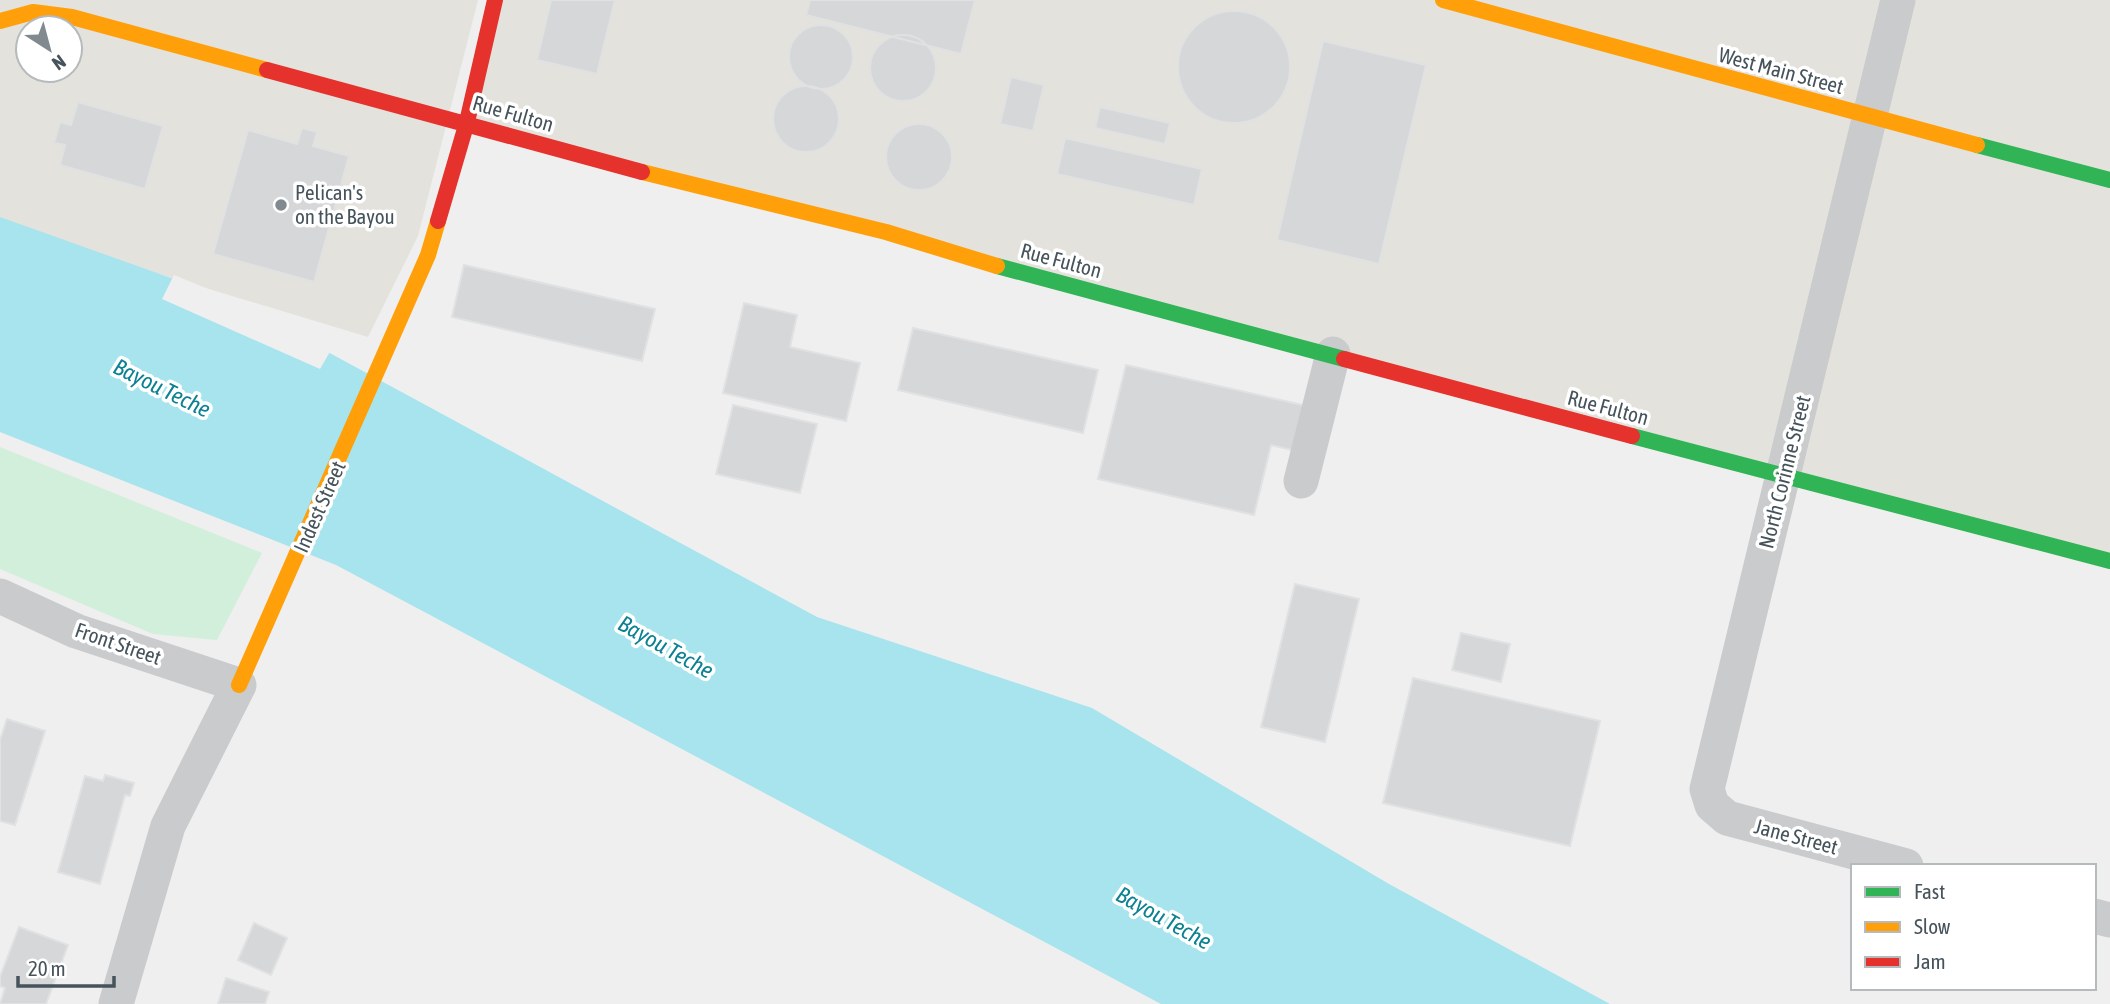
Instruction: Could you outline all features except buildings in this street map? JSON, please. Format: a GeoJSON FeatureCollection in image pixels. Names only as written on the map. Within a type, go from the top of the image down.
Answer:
{"type":"FeatureCollection","features":[{"type":"Feature","properties":{"kind":"street","name":"Indest Street"},"geometry":{"type":"LineString","coordinates":[[116,1004],[168,826],[270,622],[428,255],[467,122],[495,0]]}},
{"type":"Feature","properties":{"kind":"street","name":"West Main Street"},"geometry":{"type":"LineString","coordinates":[[1443,0],[1871,118],[2110,180]]}},
{"type":"Feature","properties":{"kind":"street","name":"North Corinne Street"},"geometry":{"type":"LineString","coordinates":[[1727,818],[1712,805],[1707,789],[1898,0]]}},
{"type":"Feature","properties":{"kind":"street","name":"Rue Fulton"},"geometry":{"type":"LineString","coordinates":[[0,21],[33,12],[72,17],[467,122],[648,174],[887,232],[980,261],[2110,562]]}},
{"type":"Feature","properties":{"kind":"street"},"geometry":{"type":"LineString","coordinates":[[1301,481],[1333,354]]}},
{"type":"Feature","properties":{"kind":"street","name":"Front Street"},"geometry":{"type":"LineString","coordinates":[[0,596],[76,631],[239,685]]}},
{"type":"Feature","properties":{"kind":"street","name":"Jane Street"},"geometry":{"type":"LineString","coordinates":[[1727,818],[1899,864]]}},
{"type":"Feature","properties":{"kind":"shaded area"},"geometry":{"type":"Polygon","coordinates":[[[0,0],[478,0],[418,236],[368,337],[0,226],[0,0]]]}},
{"type":"Feature","properties":{"kind":"shaded area"},"geometry":{"type":"Polygon","coordinates":[[[497,0],[2110,0],[2110,559],[467,122],[497,0]]]}},
{"type":"Feature","properties":{"kind":"green space"},"geometry":{"type":"Polygon","coordinates":[[[0,447],[262,553],[217,640],[153,634],[0,569],[0,447]]]}},
{"type":"Feature","properties":{"kind":"water","name":"Bayou Teche"},"geometry":{"type":"Polygon","coordinates":[[[0,217],[230,299],[817,617],[1092,708],[1389,884],[1610,1004],[1161,1004],[336,565],[0,432],[0,217]]]}},
{"type":"Feature","properties":{"kind":"pier"},"geometry":{"type":"Polygon","coordinates":[[[174,275],[252,307],[331,350],[320,369],[162,299],[174,275]]]}},
{"type":"Feature","properties":{"kind":"traffic: fast"},"geometry":{"type":"LineString","coordinates":[[1977,145],[2110,180]]}},
{"type":"Feature","properties":{"kind":"traffic: fast"},"geometry":{"type":"LineString","coordinates":[[997,266],[1344,359]]}},
{"type":"Feature","properties":{"kind":"traffic: fast"},"geometry":{"type":"LineString","coordinates":[[1632,436],[2110,561]]}},
{"type":"Feature","properties":{"kind":"traffic: slow"},"geometry":{"type":"LineString","coordinates":[[1443,0],[1977,145]]}},
{"type":"Feature","properties":{"kind":"traffic: slow"},"geometry":{"type":"LineString","coordinates":[[0,21],[33,12],[72,17],[267,70]]}},
{"type":"Feature","properties":{"kind":"traffic: slow"},"geometry":{"type":"LineString","coordinates":[[642,172],[886,232],[997,266]]}},
{"type":"Feature","properties":{"kind":"traffic: slow"},"geometry":{"type":"LineString","coordinates":[[239,685],[428,255],[438,221]]}},
{"type":"Feature","properties":{"kind":"traffic: jam"},"geometry":{"type":"LineString","coordinates":[[438,221],[467,122],[495,0]]}},
{"type":"Feature","properties":{"kind":"traffic: jam"},"geometry":{"type":"LineString","coordinates":[[267,70],[642,172]]}},
{"type":"Feature","properties":{"kind":"traffic: jam"},"geometry":{"type":"LineString","coordinates":[[1344,359],[1632,436]]}},
{"type":"Feature","properties":{"kind":"place","name":"Pelican's on the Bayou"},"geometry":{"type":"Point","coordinates":[281,205]}}]}
